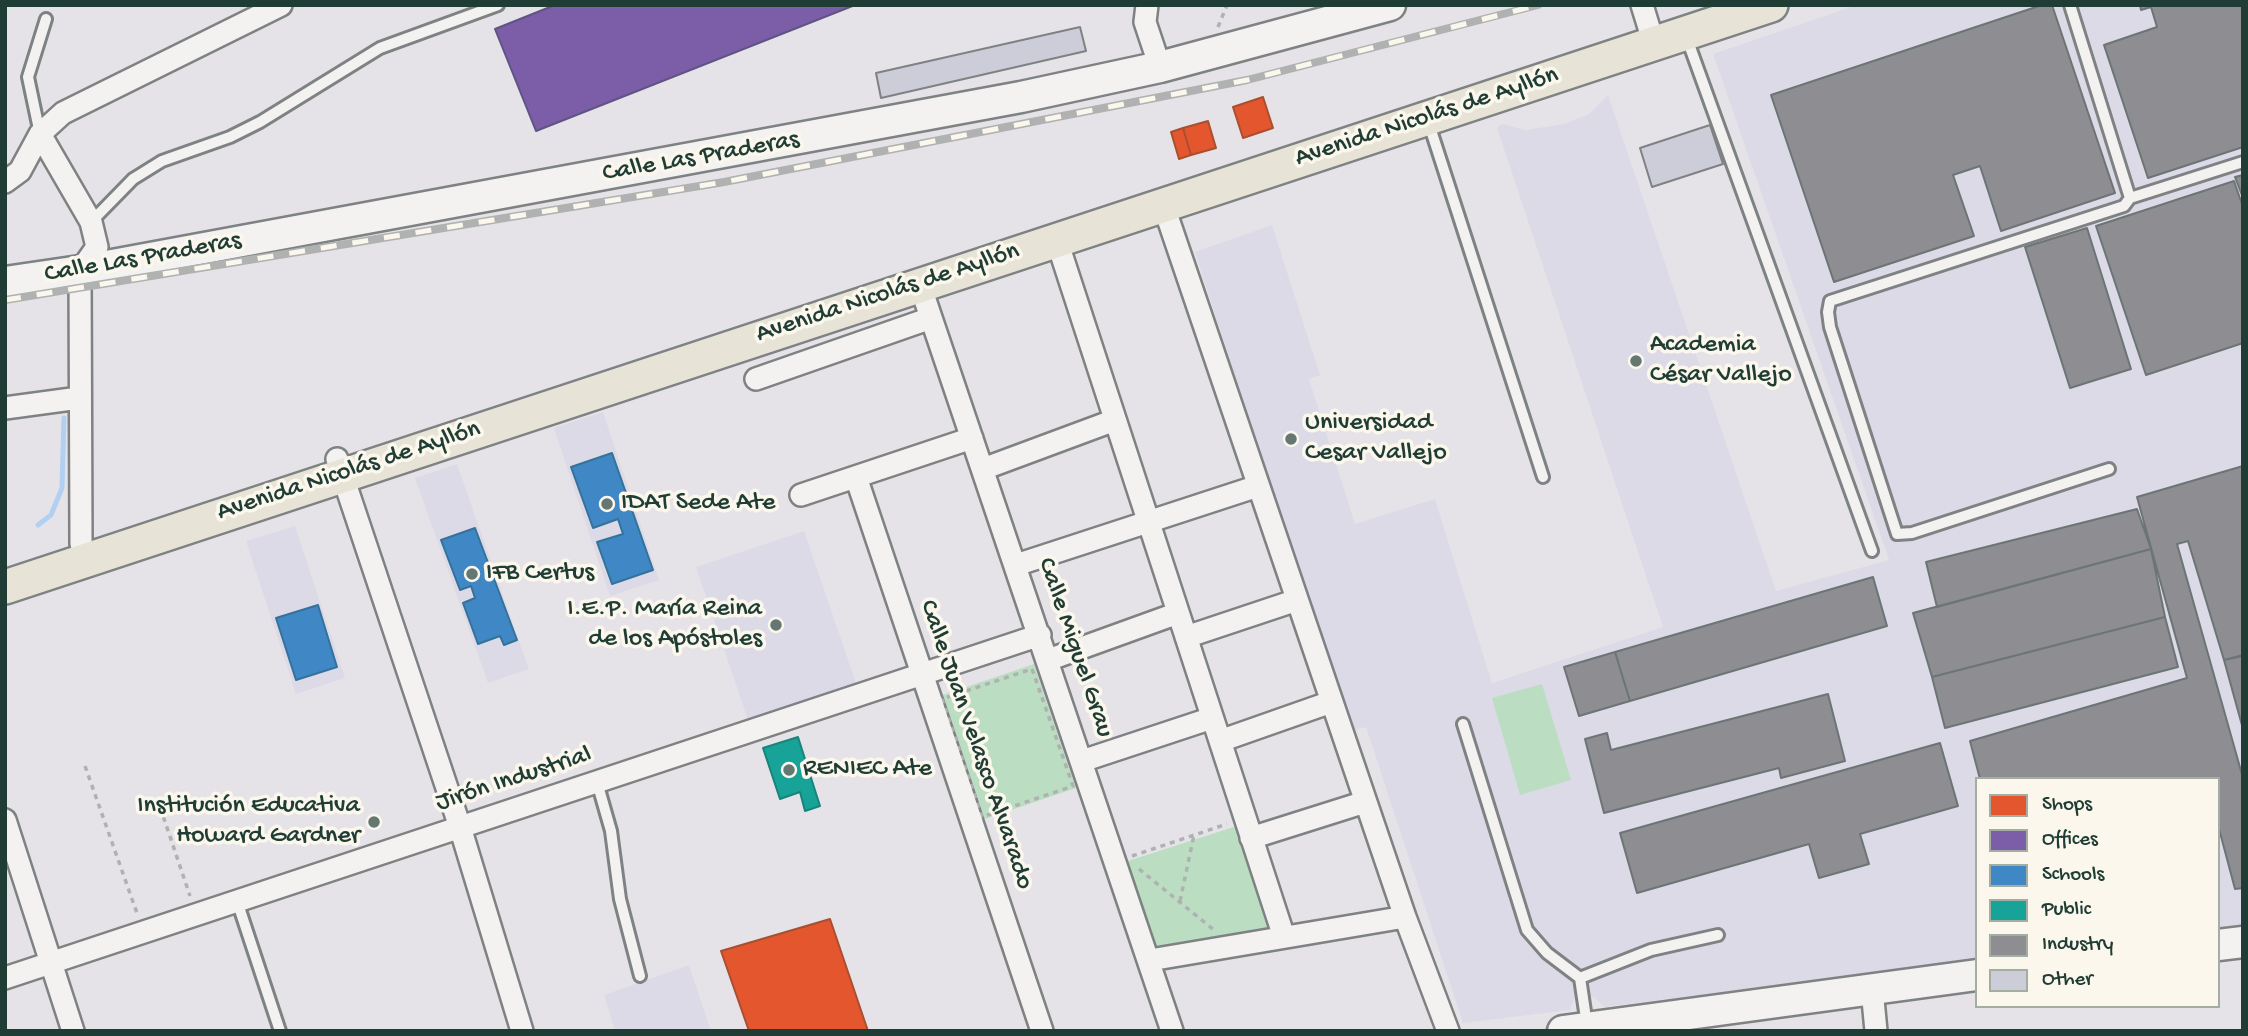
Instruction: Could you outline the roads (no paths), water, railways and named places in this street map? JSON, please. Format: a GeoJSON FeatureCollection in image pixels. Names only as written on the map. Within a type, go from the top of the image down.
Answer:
{"type":"FeatureCollection","features":[{"type":"Feature","properties":{"kind":"main road","name":"Avenida Nicolás de Ayllón"},"geometry":{"type":"LineString","coordinates":[[5,568],[340,467],[920,285],[1427,118],[1657,27],[1704,5]]}},
{"type":"Feature","properties":{"kind":"main road","name":"Avenida Nicolás de Ayllón"},"geometry":{"type":"LineString","coordinates":[[5,587],[340,467],[1657,27],[1771,5]]}},
{"type":"Feature","properties":{"kind":"street"},"geometry":{"type":"LineString","coordinates":[[1147,5],[1146,22],[1160,67]]}},
{"type":"Feature","properties":{"kind":"street","name":"Calle Las Praderas"},"geometry":{"type":"LineString","coordinates":[[5,282],[79,271],[835,133],[1160,67],[1390,5]]}},
{"type":"Feature","properties":{"kind":"street"},"geometry":{"type":"LineString","coordinates":[[5,182],[20,171],[40,134],[62,113],[279,6]]}},
{"type":"Feature","properties":{"kind":"street"},"geometry":{"type":"LineString","coordinates":[[40,134],[91,222],[97,247],[79,271],[81,544]]}},
{"type":"Feature","properties":{"kind":"street"},"geometry":{"type":"LineString","coordinates":[[1163,204],[1405,918],[1448,1031]]}},
{"type":"Feature","properties":{"kind":"street"},"geometry":{"type":"LineString","coordinates":[[1056,238],[1284,937]]}},
{"type":"Feature","properties":{"kind":"street","name":"Calle Miguel Grau"},"geometry":{"type":"LineString","coordinates":[[920,285],[1172,1031]]}},
{"type":"Feature","properties":{"kind":"street"},"geometry":{"type":"LineString","coordinates":[[756,379],[932,318]]}},
{"type":"Feature","properties":{"kind":"street"},"geometry":{"type":"LineString","coordinates":[[5,408],[79,398]]}},
{"type":"Feature","properties":{"kind":"street"},"geometry":{"type":"LineString","coordinates":[[983,469],[1115,420]]}},
{"type":"Feature","properties":{"kind":"street"},"geometry":{"type":"LineString","coordinates":[[801,495],[972,438]]}},
{"type":"Feature","properties":{"kind":"street"},"geometry":{"type":"LineString","coordinates":[[340,467],[460,827],[522,1031]]}},
{"type":"Feature","properties":{"kind":"street","name":"Calle Juan Velasco Alvarado"},"geometry":{"type":"LineString","coordinates":[[856,477],[1042,1031]]}},
{"type":"Feature","properties":{"kind":"street"},"geometry":{"type":"LineString","coordinates":[[1016,565],[1258,486]]}},
{"type":"Feature","properties":{"kind":"street"},"geometry":{"type":"LineString","coordinates":[[1186,637],[1297,600]]}},
{"type":"Feature","properties":{"kind":"street"},"geometry":{"type":"LineString","coordinates":[[1048,660],[1178,613]]}},
{"type":"Feature","properties":{"kind":"street","name":"Jirón Industrial"},"geometry":{"type":"LineString","coordinates":[[5,978],[1040,635]]}},
{"type":"Feature","properties":{"kind":"street"},"geometry":{"type":"LineString","coordinates":[[1220,741],[1331,702]]}},
{"type":"Feature","properties":{"kind":"street"},"geometry":{"type":"LineString","coordinates":[[1082,761],[1212,718]]}},
{"type":"Feature","properties":{"kind":"street"},"geometry":{"type":"LineString","coordinates":[[1248,828],[1366,802]]}},
{"type":"Feature","properties":{"kind":"street"},"geometry":{"type":"LineString","coordinates":[[5,820],[73,1031]]}},
{"type":"Feature","properties":{"kind":"street"},"geometry":{"type":"LineString","coordinates":[[1150,960],[1405,918]]}},
{"type":"Feature","properties":{"kind":"street"},"geometry":{"type":"LineString","coordinates":[[2220,945],[2243,942]]}},
{"type":"Feature","properties":{"kind":"street"},"geometry":{"type":"LineString","coordinates":[[1575,1029],[1703,1021],[1872,989],[1975,975]]}},
{"type":"Feature","properties":{"kind":"street"},"geometry":{"type":"LineString","coordinates":[[1872,989],[1877,1031]]}},
{"type":"Feature","properties":{"kind":"lane"},"geometry":{"type":"LineString","coordinates":[[91,222],[133,179],[162,161],[230,137],[260,122],[380,48],[498,5]]}},
{"type":"Feature","properties":{"kind":"lane"},"geometry":{"type":"LineString","coordinates":[[2070,5],[2130,198]]}},
{"type":"Feature","properties":{"kind":"lane"},"geometry":{"type":"LineString","coordinates":[[40,134],[28,77],[46,19]]}},
{"type":"Feature","properties":{"kind":"lane"},"geometry":{"type":"LineString","coordinates":[[1657,27],[1872,551]]}},
{"type":"Feature","properties":{"kind":"lane"},"geometry":{"type":"LineString","coordinates":[[1427,118],[1542,477]]}},
{"type":"Feature","properties":{"kind":"lane"},"geometry":{"type":"LineString","coordinates":[[2109,469],[1912,533],[1897,534],[1830,327],[1830,301],[2124,206],[2130,198],[2243,162]]}},
{"type":"Feature","properties":{"kind":"lane"},"geometry":{"type":"LineString","coordinates":[[1462,724],[1527,930],[1547,953],[1580,978]]}},
{"type":"Feature","properties":{"kind":"lane"},"geometry":{"type":"LineString","coordinates":[[597,782],[611,831],[620,899],[640,976]]}},
{"type":"Feature","properties":{"kind":"lane"},"geometry":{"type":"LineString","coordinates":[[237,901],[280,1031]]}},
{"type":"Feature","properties":{"kind":"lane"},"geometry":{"type":"LineString","coordinates":[[1580,978],[1651,950],[1718,935]]}},
{"type":"Feature","properties":{"kind":"lane"},"geometry":{"type":"LineString","coordinates":[[1575,1029],[1580,978]]}},
{"type":"Feature","properties":{"kind":"waterway"},"geometry":{"type":"LineString","coordinates":[[38,525],[51,515],[62,488],[64,418]]}},
{"type":"Feature","properties":{"kind":"railway"},"geometry":{"type":"LineString","coordinates":[[5,300],[724,182],[1247,80],[1538,5]]}},
{"type":"Feature","properties":{"kind":"place","name":"Academia César Vallejo"},"geometry":{"type":"Point","coordinates":[1636,361]}},
{"type":"Feature","properties":{"kind":"place","name":"Universidad Cesar Vallejo"},"geometry":{"type":"Point","coordinates":[1291,439]}},
{"type":"Feature","properties":{"kind":"place","name":"IDAT Sede Ate"},"geometry":{"type":"Point","coordinates":[607,504]}},
{"type":"Feature","properties":{"kind":"place","name":"IFB Certus"},"geometry":{"type":"Point","coordinates":[472,574]}},
{"type":"Feature","properties":{"kind":"place","name":"I.E.P. María Reina de los Apóstoles"},"geometry":{"type":"Point","coordinates":[776,625]}},
{"type":"Feature","properties":{"kind":"place","name":"RENIEC Ate"},"geometry":{"type":"Point","coordinates":[789,770]}},
{"type":"Feature","properties":{"kind":"place","name":"Institución Educativa Howard Gardner"},"geometry":{"type":"Point","coordinates":[374,822]}}]}
